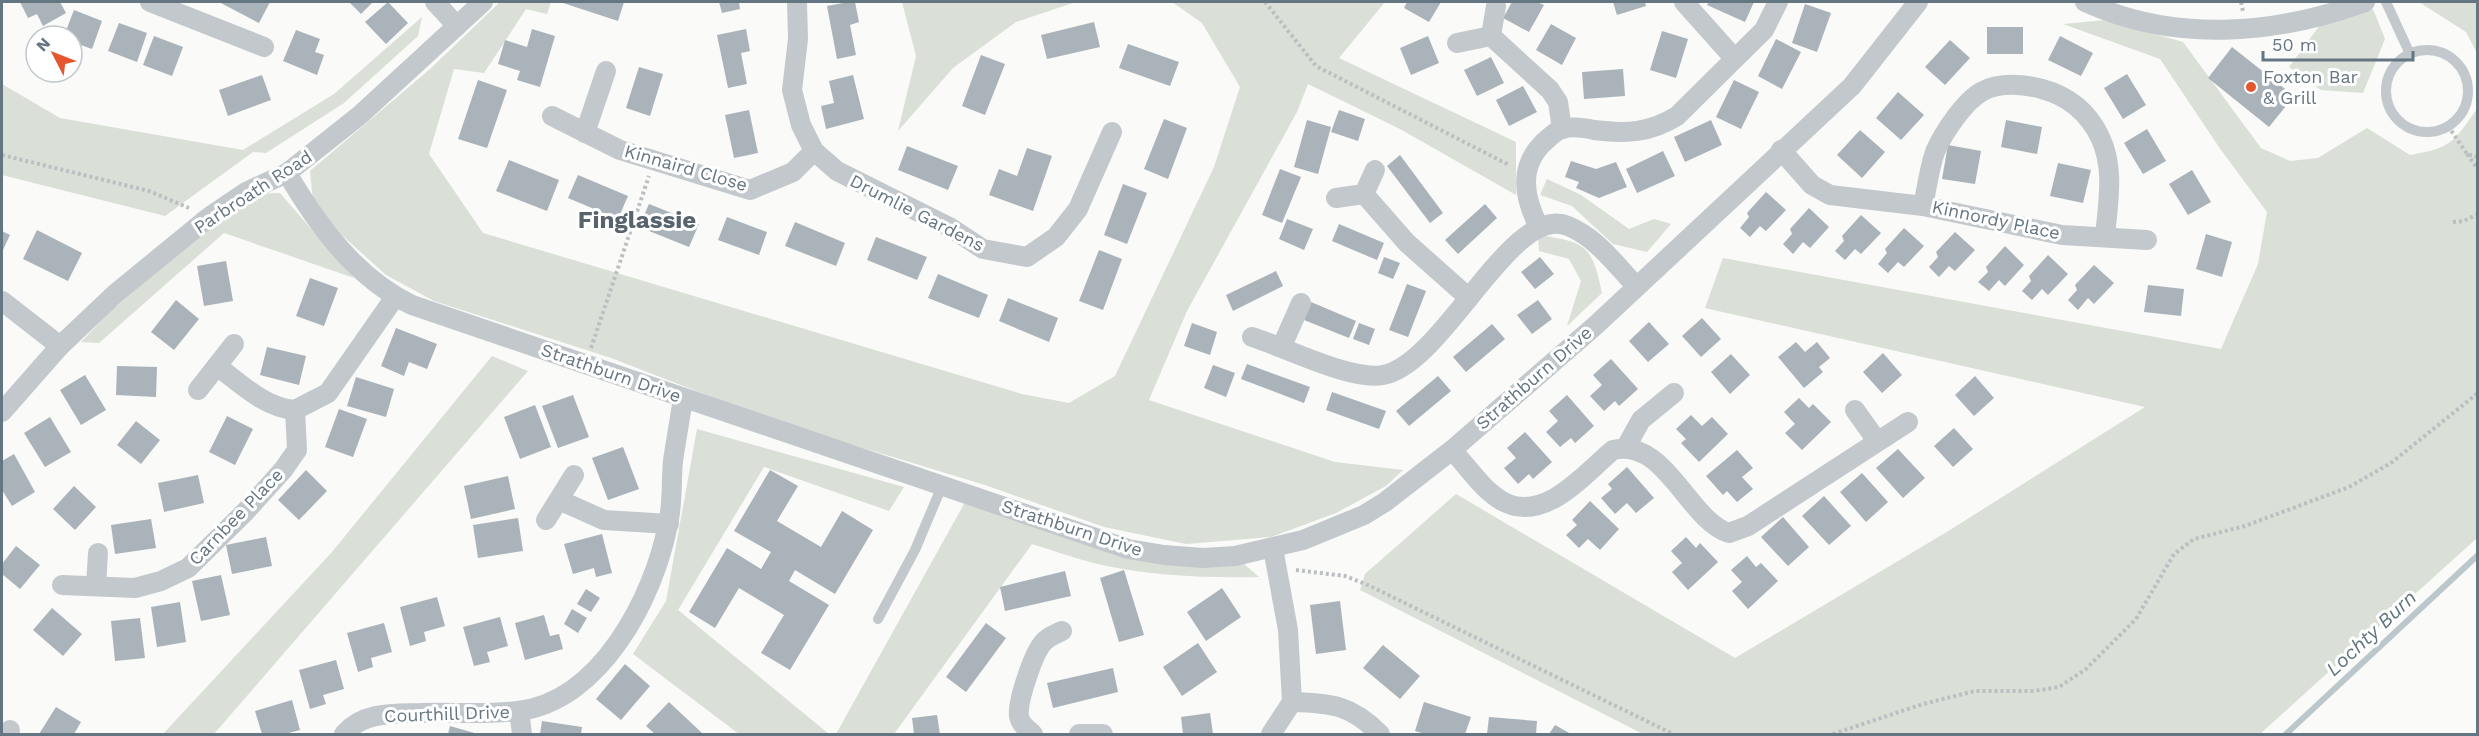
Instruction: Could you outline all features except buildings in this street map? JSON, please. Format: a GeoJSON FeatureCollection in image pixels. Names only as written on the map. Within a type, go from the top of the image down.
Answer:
{"type":"FeatureCollection","features":[{"type":"Feature","properties":{"kind":"street"},"geometry":{"type":"LineString","coordinates":[[150,2],[264,47]]}},
{"type":"Feature","properties":{"kind":"street"},"geometry":{"type":"LineString","coordinates":[[435,2],[457,26]]}},
{"type":"Feature","properties":{"kind":"street","name":"Parbroath Road"},"geometry":{"type":"LineString","coordinates":[[2,412],[60,346],[115,294],[209,217],[246,192],[287,173],[360,115],[483,2]]}},
{"type":"Feature","properties":{"kind":"street","name":"Drumlie Gardens"},"geometry":{"type":"LineString","coordinates":[[797,2],[798,39],[792,90],[801,125],[814,151],[837,171],[951,228],[983,249],[1027,257],[1056,237],[1078,209],[1112,132]]}},
{"type":"Feature","properties":{"kind":"street"},"geometry":{"type":"LineString","coordinates":[[1684,2],[1734,58]]}},
{"type":"Feature","properties":{"kind":"street"},"geometry":{"type":"LineString","coordinates":[[1539,227],[1530,210],[1526,174],[1530,160],[1540,146],[1562,129],[1626,133],[1650,130],[1677,116],[1764,30],[1778,2]]}},
{"type":"Feature","properties":{"kind":"street","name":"Strathburn Drive"},"geometry":{"type":"LineString","coordinates":[[287,173],[308,208],[338,247],[360,270],[395,297],[442,317],[586,363],[1128,549],[1203,558],[1276,558],[1304,540],[1364,515],[1385,502],[1452,450],[1636,286],[1852,86],[1918,2]]}},
{"type":"Feature","properties":{"kind":"street"},"geometry":{"type":"LineString","coordinates":[[2085,2],[2138,21],[2165,27],[2218,29],[2278,26],[2365,2]]}},
{"type":"Feature","properties":{"kind":"street"},"geometry":{"type":"LineString","coordinates":[[1491,36],[1496,6]]}},
{"type":"Feature","properties":{"kind":"street"},"geometry":{"type":"LineString","coordinates":[[1491,36],[1550,90],[1558,102],[1562,129]]}},
{"type":"Feature","properties":{"kind":"street"},"geometry":{"type":"LineString","coordinates":[[1457,43],[1491,36]]}},
{"type":"Feature","properties":{"kind":"street"},"geometry":{"type":"LineString","coordinates":[[585,133],[606,71]]}},
{"type":"Feature","properties":{"kind":"street","name":"Kinnordy Place"},"geometry":{"type":"LineString","coordinates":[[1923,206],[1935,152],[1955,118],[1982,91],[2000,86],[2034,87],[2070,100],[2088,118],[2100,137],[2110,177],[2105,236]]}},
{"type":"Feature","properties":{"kind":"street","name":"Kinnaird Close"},"geometry":{"type":"LineString","coordinates":[[552,116],[620,150],[750,190],[793,172],[814,151]]}},
{"type":"Feature","properties":{"kind":"street","name":"Kinnordy Place"},"geometry":{"type":"LineString","coordinates":[[1781,150],[1812,185],[1830,195],[1923,206],[2062,235],[2147,240]]}},
{"type":"Feature","properties":{"kind":"street"},"geometry":{"type":"LineString","coordinates":[[1364,194],[1376,170]]}},
{"type":"Feature","properties":{"kind":"street"},"geometry":{"type":"LineString","coordinates":[[1336,198],[1364,194]]}},
{"type":"Feature","properties":{"kind":"street"},"geometry":{"type":"LineString","coordinates":[[1364,194],[1407,243],[1469,298]]}},
{"type":"Feature","properties":{"kind":"street"},"geometry":{"type":"LineString","coordinates":[[1252,337],[1362,375],[1384,375],[1405,364],[1428,347],[1509,251],[1527,233],[1539,227],[1567,225],[1600,248],[1636,286]]}},
{"type":"Feature","properties":{"kind":"street"},"geometry":{"type":"LineString","coordinates":[[217,366],[266,401],[284,410],[295,410],[328,393],[395,297]]}},
{"type":"Feature","properties":{"kind":"street"},"geometry":{"type":"LineString","coordinates":[[2,301],[60,346]]}},
{"type":"Feature","properties":{"kind":"street"},"geometry":{"type":"LineString","coordinates":[[1282,346],[1301,303]]}},
{"type":"Feature","properties":{"kind":"street"},"geometry":{"type":"LineString","coordinates":[[198,390],[234,344]]}},
{"type":"Feature","properties":{"kind":"street"},"geometry":{"type":"LineString","coordinates":[[1626,447],[1641,420],[1674,393]]}},
{"type":"Feature","properties":{"kind":"street","name":"Courthill Drive"},"geometry":{"type":"LineString","coordinates":[[344,735],[362,717],[519,711],[550,702],[580,685],[600,667],[651,583],[669,524],[674,459],[683,398]]}},
{"type":"Feature","properties":{"kind":"street","name":"Carnbee Place"},"geometry":{"type":"LineString","coordinates":[[62,585],[135,588],[161,581],[188,568],[216,543],[282,470],[297,450],[295,410]]}},
{"type":"Feature","properties":{"kind":"street"},"geometry":{"type":"LineString","coordinates":[[1855,410],[1877,441]]}},
{"type":"Feature","properties":{"kind":"street"},"geometry":{"type":"LineString","coordinates":[[1452,450],[1486,488],[1503,501],[1519,507],[1538,507],[1551,501],[1613,450],[1626,447],[1638,450],[1653,461],[1713,524],[1729,532],[1748,526],[1908,422]]}},
{"type":"Feature","properties":{"kind":"street"},"geometry":{"type":"LineString","coordinates":[[546,520],[574,475]]}},
{"type":"Feature","properties":{"kind":"street"},"geometry":{"type":"LineString","coordinates":[[559,500],[604,520],[669,524]]}},
{"type":"Feature","properties":{"kind":"street"},"geometry":{"type":"LineString","coordinates":[[96,586],[98,553]]}},
{"type":"Feature","properties":{"kind":"street"},"geometry":{"type":"LineString","coordinates":[[1271,735],[1292,702],[1288,630],[1276,558]]}},
{"type":"Feature","properties":{"kind":"street"},"geometry":{"type":"LineString","coordinates":[[1033,735],[1025,728],[1019,717],[1023,693],[1036,653],[1043,642],[1062,631]]}},
{"type":"Feature","properties":{"kind":"street"},"geometry":{"type":"LineString","coordinates":[[1292,702],[1329,703],[1346,709],[1365,720],[1380,735]]}},
{"type":"Feature","properties":{"kind":"street"},"geometry":{"type":"LineString","coordinates":[[519,711],[522,735]]}},
{"type":"Feature","properties":{"kind":"street"},"geometry":{"type":"LineString","coordinates":[[1079,735],[1104,735]]}},
{"type":"Feature","properties":{"kind":"lane"},"geometry":{"type":"LineString","coordinates":[[2385,2],[2410,54]]}},
{"type":"Feature","properties":{"kind":"lane"},"geometry":{"type":"LineString","coordinates":[[2422,51],[2441,53],[2457,64],[2464,74],[2467,99],[2462,111],[2448,126],[2429,132],[2415,131],[2402,125],[2392,114],[2387,101],[2388,80],[2398,62],[2410,54],[2422,51]]}},
{"type":"Feature","properties":{"kind":"lane"},"geometry":{"type":"LineString","coordinates":[[878,619],[915,550],[942,486]]}},
{"type":"Feature","properties":{"kind":"path"},"geometry":{"type":"LineString","coordinates":[[1264,2],[1316,66],[1526,174]]}},
{"type":"Feature","properties":{"kind":"path"},"geometry":{"type":"LineString","coordinates":[[2448,126],[2478,169]]}},
{"type":"Feature","properties":{"kind":"path"},"geometry":{"type":"LineString","coordinates":[[2467,154],[2478,157]]}},
{"type":"Feature","properties":{"kind":"path"},"geometry":{"type":"LineString","coordinates":[[2,155],[149,191],[209,217]]}},
{"type":"Feature","properties":{"kind":"path"},"geometry":{"type":"LineString","coordinates":[[586,363],[655,161]]}},
{"type":"Feature","properties":{"kind":"path"},"geometry":{"type":"LineString","coordinates":[[2454,222],[2464,221],[2478,214]]}},
{"type":"Feature","properties":{"kind":"path"},"geometry":{"type":"LineString","coordinates":[[1833,735],[1923,704],[1975,691],[2034,691],[2059,687],[2086,669],[2136,619],[2174,554],[2194,538],[2245,526],[2349,487],[2391,463],[2478,393]]}},
{"type":"Feature","properties":{"kind":"path"},"geometry":{"type":"LineString","coordinates":[[1276,558],[1345,576],[1368,585],[1673,735]]}},
{"type":"Feature","properties":{"kind":"shaded area"},"geometry":{"type":"Polygon","coordinates":[[[500,2],[551,2],[547,14],[526,9],[484,73],[454,69],[429,154],[483,233],[1022,394],[1069,403],[1115,376],[1214,167],[1240,87],[1202,23],[1172,2],[1385,2],[1339,58],[1516,142],[1516,195],[1400,129],[1308,84],[1297,112],[1187,311],[1149,400],[1335,462],[1403,470],[1386,486],[1336,513],[1271,537],[1186,544],[1104,527],[985,485],[771,420],[611,358],[434,301],[386,275],[334,228],[313,201],[310,171],[430,69],[500,2]]]}},
{"type":"Feature","properties":{"kind":"shaded area"},"geometry":{"type":"Polygon","coordinates":[[[902,2],[1076,2],[1016,22],[953,68],[898,131],[916,56],[902,2]]]}},
{"type":"Feature","properties":{"kind":"shaded area"},"geometry":{"type":"Polygon","coordinates":[[[2419,2],[2477,2],[2477,53],[2466,32],[2419,2]]]}},
{"type":"Feature","properties":{"kind":"shaded area"},"geometry":{"type":"Polygon","coordinates":[[[2373,9],[2385,39],[2363,93],[2321,90],[2289,67],[2320,25],[2373,9]]]}},
{"type":"Feature","properties":{"kind":"shaded area"},"geometry":{"type":"Polygon","coordinates":[[[422,17],[418,36],[344,103],[266,153],[253,152],[165,216],[2,175],[2,84],[60,118],[243,150],[334,94],[422,17]]]}},
{"type":"Feature","properties":{"kind":"shaded area"},"geometry":{"type":"Polygon","coordinates":[[[2106,20],[2183,42],[2261,148],[2290,161],[2318,158],[2367,128],[2410,155],[2435,150],[2450,142],[2477,109],[2477,538],[2260,734],[1643,734],[1360,590],[1365,574],[1456,494],[1735,658],[1950,530],[2145,407],[1705,308],[1723,258],[2221,349],[2258,264],[2267,212],[2221,150],[2160,59],[2063,24],[2106,20]]]}},
{"type":"Feature","properties":{"kind":"shaded area"},"geometry":{"type":"Polygon","coordinates":[[[1547,179],[1581,195],[1629,229],[1654,219],[1671,224],[1647,252],[1613,244],[1572,206],[1540,195],[1547,179]]]}},
{"type":"Feature","properties":{"kind":"shaded area"},"geometry":{"type":"Polygon","coordinates":[[[280,193],[354,278],[224,233],[99,343],[81,342],[109,313],[184,248],[252,194],[280,193]]]}},
{"type":"Feature","properties":{"kind":"shaded area"},"geometry":{"type":"Polygon","coordinates":[[[1538,235],[1577,244],[1590,255],[1595,265],[1602,293],[1567,326],[1581,281],[1569,259],[1539,251],[1538,235]]]}},
{"type":"Feature","properties":{"kind":"shaded area"},"geometry":{"type":"Polygon","coordinates":[[[492,356],[528,371],[214,734],[163,734],[332,552],[492,356]]]}},
{"type":"Feature","properties":{"kind":"shaded area"},"geometry":{"type":"Polygon","coordinates":[[[697,429],[904,487],[889,511],[764,467],[678,610],[829,734],[739,734],[633,654],[666,601],[697,429]]]}},
{"type":"Feature","properties":{"kind":"shaded area"},"geometry":{"type":"Polygon","coordinates":[[[969,495],[1128,549],[1235,556],[1259,577],[1200,577],[1141,572],[1093,563],[1032,544],[894,734],[836,734],[969,495]]]}},
{"type":"Feature","properties":{"kind":"waterway","name":"Lochty Burn"},"geometry":{"type":"LineString","coordinates":[[2286,734],[2478,555]]}},
{"type":"Feature","properties":{"kind":"place","name":"Foxton Bar & Grill"},"geometry":{"type":"Point","coordinates":[2251,87]}},
{"type":"Feature","properties":{"kind":"district","name":"Finglassie"},"geometry":{"type":"Point","coordinates":[637,220]}}]}
